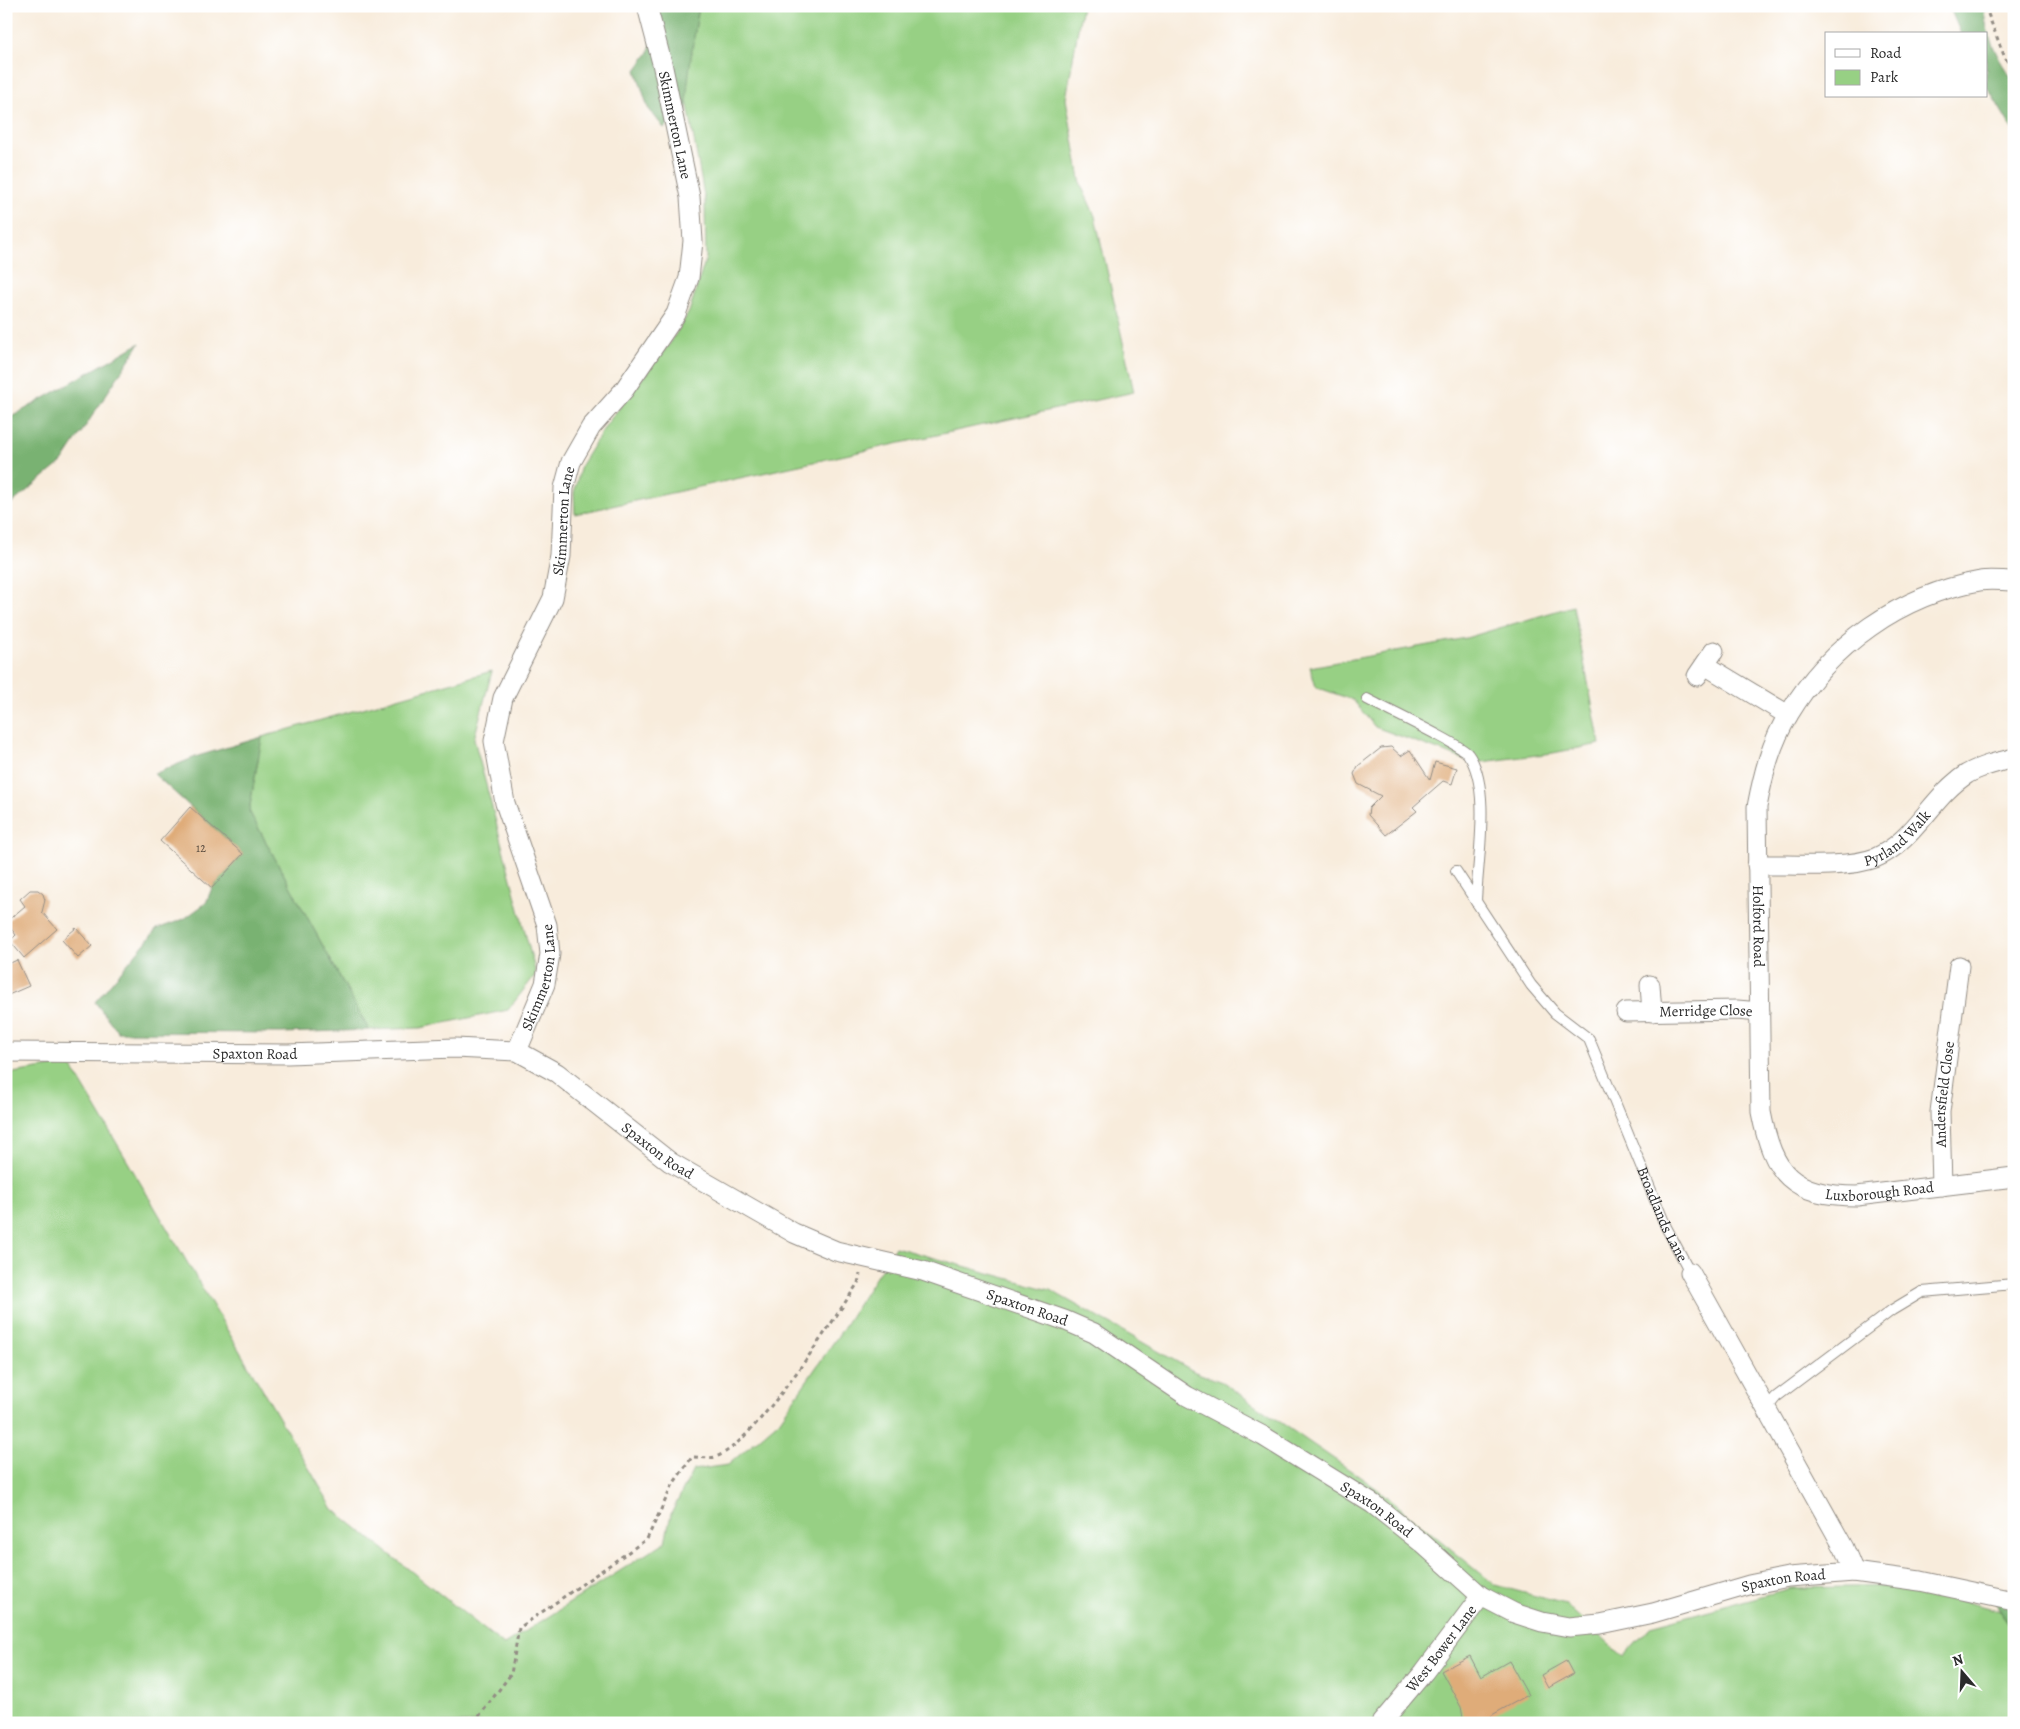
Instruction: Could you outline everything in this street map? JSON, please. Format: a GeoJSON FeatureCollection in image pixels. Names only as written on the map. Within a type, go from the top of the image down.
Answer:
{"type":"FeatureCollection","features":[{"type":"Feature","properties":{"kind":"street","name":"Skimmerton Lane"},"geometry":{"type":"LineString","coordinates":[[517,1051],[545,984],[550,954],[547,925],[505,803],[494,740],[503,698],[553,598],[562,556],[564,488],[571,462],[591,427],[624,390],[676,314],[689,278],[693,241],[690,197],[662,63],[646,6]]}},
{"type":"Feature","properties":{"kind":"street","name":"Holford Road"},"geometry":{"type":"LineString","coordinates":[[1767,1144],[1761,1112],[1757,807],[1762,777],[1771,751],[1788,715],[1806,688],[1840,650],[1880,620],[1914,600],[1947,588],[1982,581],[2014,581]]}},
{"type":"Feature","properties":{"kind":"street"},"geometry":{"type":"LineString","coordinates":[[1705,664],[1788,715]]}},
{"type":"Feature","properties":{"kind":"street","name":"Pyrland Walk"},"geometry":{"type":"LineString","coordinates":[[1757,865],[1843,864],[1873,859],[1888,852],[1946,792],[1967,774],[1993,763],[2014,758]]}},
{"type":"Feature","properties":{"kind":"street","name":"Andersfield Close"},"geometry":{"type":"LineString","coordinates":[[1942,1186],[1940,1112],[1944,1001],[1959,966]]}},
{"type":"Feature","properties":{"kind":"street","name":"Merridge Close"},"geometry":{"type":"LineString","coordinates":[[1650,985],[1652,1012]]}},
{"type":"Feature","properties":{"kind":"street","name":"Merridge Close"},"geometry":{"type":"LineString","coordinates":[[1626,1012],[1737,1010],[1760,1012]]}},
{"type":"Feature","properties":{"kind":"street","name":"Spaxton Road"},"geometry":{"type":"LineString","coordinates":[[6,1052],[288,1054],[454,1048],[517,1051],[558,1073],[670,1162],[794,1233],[836,1251],[923,1271],[1064,1320],[1094,1333],[1187,1396],[1263,1436],[1373,1504],[1422,1543],[1481,1596],[1514,1612],[1542,1622],[1569,1627],[1600,1624],[1653,1613],[1749,1585],[1778,1579],[1854,1572],[1920,1580],[2014,1601]]}},
{"type":"Feature","properties":{"kind":"street","name":"Luxborough Road"},"geometry":{"type":"LineString","coordinates":[[1767,1144],[1784,1173],[1799,1185],[1824,1194],[1857,1196],[2014,1177]]}},
{"type":"Feature","properties":{"kind":"street","name":"Broadlands Lane"},"geometry":{"type":"LineString","coordinates":[[1690,1272],[1844,1548],[1854,1572]]}},
{"type":"Feature","properties":{"kind":"street","name":"West Bower Lane"},"geometry":{"type":"LineString","coordinates":[[1382,1723],[1424,1672],[1481,1596]]}},
{"type":"Feature","properties":{"kind":"lane"},"geometry":{"type":"LineString","coordinates":[[1366,699],[1467,753],[1477,771],[1480,798],[1476,902]]}},
{"type":"Feature","properties":{"kind":"lane","name":"Broadlands Lane"},"geometry":{"type":"LineString","coordinates":[[1456,871],[1531,985],[1555,1013],[1589,1039],[1666,1227],[1690,1272]]}},
{"type":"Feature","properties":{"kind":"lane"},"geometry":{"type":"LineString","coordinates":[[1767,1408],[1776,1397],[1892,1310],[1922,1292],[2014,1284]]}},
{"type":"Feature","properties":{"kind":"path"},"geometry":{"type":"LineString","coordinates":[[1988,6],[1988,14],[2005,58],[2014,70]]}},
{"type":"Feature","properties":{"kind":"path"},"geometry":{"type":"LineString","coordinates":[[474,1723],[511,1674],[519,1628],[647,1539],[673,1484],[692,1457],[716,1457],[740,1441],[785,1388],[858,1284],[863,1257]]}},
{"type":"Feature","properties":{"kind":"green space"},"geometry":{"type":"Polygon","coordinates":[[[660,6],[703,6],[698,12],[689,73],[686,110],[664,128],[648,108],[636,70],[649,52],[660,6]]]}},
{"type":"Feature","properties":{"kind":"green space"},"geometry":{"type":"Polygon","coordinates":[[[703,6],[1082,6],[1066,99],[1081,185],[1095,216],[1134,392],[575,514],[574,493],[581,465],[606,425],[671,342],[689,312],[706,258],[705,201],[685,89],[698,12],[703,6]]]}},
{"type":"Feature","properties":{"kind":"green space"},"geometry":{"type":"Polygon","coordinates":[[[1949,6],[1984,6],[1986,25],[1993,46],[2014,80],[2014,132],[1988,88],[1988,32],[1960,32],[1949,6]]]}},
{"type":"Feature","properties":{"kind":"green space"},"geometry":{"type":"Polygon","coordinates":[[[140,343],[62,462],[6,508],[6,420],[140,343]]]}},
{"type":"Feature","properties":{"kind":"green space"},"geometry":{"type":"Polygon","coordinates":[[[1573,606],[1600,744],[1553,753],[1474,763],[1375,727],[1353,700],[1316,687],[1310,667],[1466,638],[1573,606]]]}},
{"type":"Feature","properties":{"kind":"green space"},"geometry":{"type":"Polygon","coordinates":[[[492,671],[474,739],[536,974],[508,1010],[420,1028],[369,1030],[249,811],[262,737],[492,671]]]}},
{"type":"Feature","properties":{"kind":"green space"},"geometry":{"type":"Polygon","coordinates":[[[262,737],[249,811],[369,1030],[281,1033],[118,1032],[95,1002],[157,929],[184,919],[206,903],[212,888],[243,854],[154,774],[198,756],[262,737]]]}},
{"type":"Feature","properties":{"kind":"green space"},"geometry":{"type":"Polygon","coordinates":[[[70,1064],[333,1509],[504,1645],[665,1542],[671,1514],[693,1470],[728,1465],[779,1421],[840,1333],[895,1247],[1050,1290],[1195,1372],[1222,1382],[1376,1488],[1495,1585],[1565,1604],[1623,1657],[1650,1626],[1791,1588],[1909,1586],[2000,1611],[2014,1630],[2014,1723],[6,1723],[6,1074],[70,1064]]]}},
{"type":"Feature","properties":{"kind":"green space"},"geometry":{"type":"Polygon","coordinates":[[[1990,1597],[2014,1601],[2014,1630],[1990,1597]]]}},
{"type":"Feature","properties":{"kind":"building"},"geometry":{"type":"Polygon","coordinates":[[[1391,747],[1401,756],[1410,750],[1430,780],[1435,762],[1457,768],[1452,784],[1443,781],[1413,807],[1417,811],[1386,835],[1368,815],[1369,808],[1381,796],[1358,784],[1354,774],[1358,766],[1381,748],[1391,747]]]}},
{"type":"Feature","properties":{"kind":"building"},"geometry":{"type":"Polygon","coordinates":[[[190,807],[243,854],[212,888],[160,841],[190,807]]]}},
{"type":"Feature","properties":{"kind":"building"},"geometry":{"type":"Polygon","coordinates":[[[30,890],[38,890],[43,894],[45,900],[42,912],[57,929],[24,958],[10,941],[16,935],[6,922],[25,906],[20,899],[30,890]]]}},
{"type":"Feature","properties":{"kind":"building"},"geometry":{"type":"Polygon","coordinates":[[[76,928],[92,946],[78,958],[62,940],[76,928]]]}},
{"type":"Feature","properties":{"kind":"building"},"geometry":{"type":"Polygon","coordinates":[[[17,960],[29,986],[6,996],[6,965],[17,960]]]}},
{"type":"Feature","properties":{"kind":"building"},"geometry":{"type":"Polygon","coordinates":[[[1470,1656],[1481,1677],[1509,1661],[1528,1695],[1492,1715],[1489,1723],[1464,1723],[1461,1707],[1441,1671],[1470,1656]]]}},
{"type":"Feature","properties":{"kind":"building"},"geometry":{"type":"Polygon","coordinates":[[[1566,1661],[1573,1674],[1548,1688],[1541,1675],[1566,1661]]]}}]}
